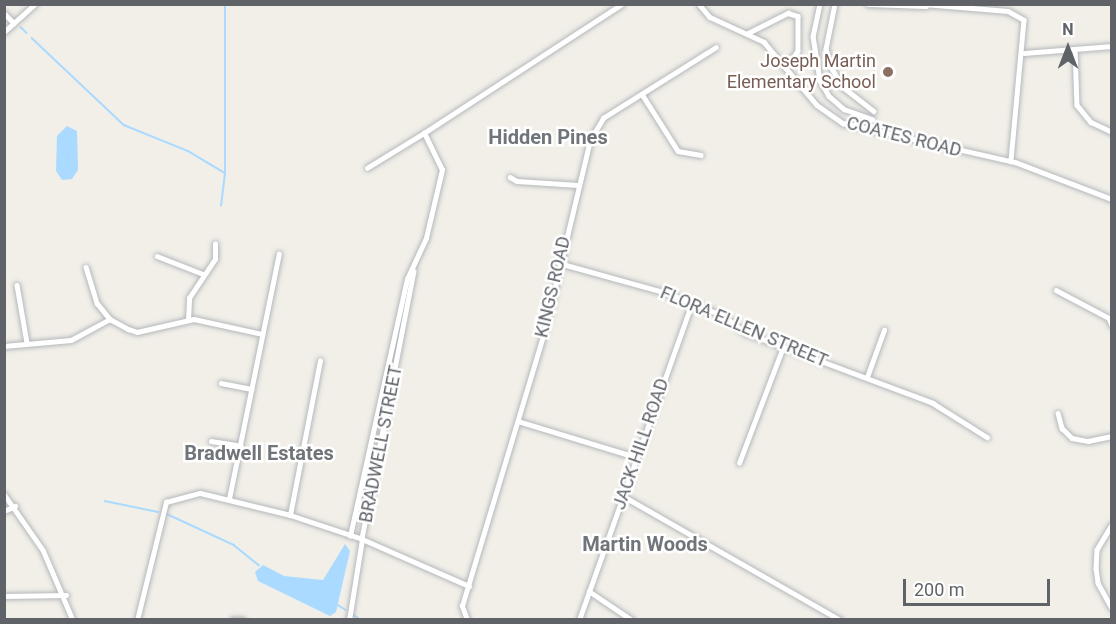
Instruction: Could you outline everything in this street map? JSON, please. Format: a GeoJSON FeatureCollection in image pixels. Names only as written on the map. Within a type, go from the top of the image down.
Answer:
{"type":"FeatureCollection","features":[{"type":"Feature","properties":{"kind":"street"},"geometry":{"type":"LineString","coordinates":[[4,32],[35,4]]}},
{"type":"Feature","properties":{"kind":"street"},"geometry":{"type":"LineString","coordinates":[[367,168],[622,4]]}},
{"type":"Feature","properties":{"kind":"street","name":"COATES ROAD"},"geometry":{"type":"LineString","coordinates":[[699,4],[710,17],[764,42],[817,105],[843,123],[1011,161],[1112,199]]}},
{"type":"Feature","properties":{"kind":"street"},"geometry":{"type":"LineString","coordinates":[[820,4],[813,36],[820,80],[829,96],[844,109],[872,118]]}},
{"type":"Feature","properties":{"kind":"street"},"geometry":{"type":"LineString","coordinates":[[835,4],[826,49],[831,67],[843,87],[874,111]]}},
{"type":"Feature","properties":{"kind":"street"},"geometry":{"type":"LineString","coordinates":[[868,4],[925,5],[1019,14],[1026,28],[1011,161]]}},
{"type":"Feature","properties":{"kind":"street"},"geometry":{"type":"LineString","coordinates":[[4,13],[14,23]]}},
{"type":"Feature","properties":{"kind":"street"},"geometry":{"type":"LineString","coordinates":[[747,33],[788,13],[798,16],[798,51],[786,68]]}},
{"type":"Feature","properties":{"kind":"street"},"geometry":{"type":"LineString","coordinates":[[1024,52],[1112,46]]}},
{"type":"Feature","properties":{"kind":"street","name":"KINGS ROAD"},"geometry":{"type":"LineString","coordinates":[[467,620],[462,606],[518,421],[578,185],[598,124],[716,47]]}},
{"type":"Feature","properties":{"kind":"street"},"geometry":{"type":"LineString","coordinates":[[1075,49],[1077,105],[1091,122],[1112,132]]}},
{"type":"Feature","properties":{"kind":"street"},"geometry":{"type":"LineString","coordinates":[[642,94],[678,151],[701,155]]}},
{"type":"Feature","properties":{"kind":"street","name":"BRADWELL STREET"},"geometry":{"type":"LineString","coordinates":[[350,536],[407,279],[426,238],[442,170],[424,133]]}},
{"type":"Feature","properties":{"kind":"street"},"geometry":{"type":"LineString","coordinates":[[510,177],[518,181],[578,185]]}},
{"type":"Feature","properties":{"kind":"street"},"geometry":{"type":"LineString","coordinates":[[188,320],[189,298],[215,259],[215,244]]}},
{"type":"Feature","properties":{"kind":"street"},"geometry":{"type":"LineString","coordinates":[[230,499],[279,254]]}},
{"type":"Feature","properties":{"kind":"street"},"geometry":{"type":"LineString","coordinates":[[157,256],[203,274]]}},
{"type":"Feature","properties":{"kind":"street","name":"FLORA ELLEN STREET"},"geometry":{"type":"LineString","coordinates":[[559,263],[692,303],[724,316],[746,333],[933,403],[987,437]]}},
{"type":"Feature","properties":{"kind":"street"},"geometry":{"type":"LineString","coordinates":[[86,267],[92,294],[110,319],[137,332],[188,320],[262,334]]}},
{"type":"Feature","properties":{"kind":"street","name":"BRADWELL STREET"},"geometry":{"type":"LineString","coordinates":[[349,620],[414,268]]}},
{"type":"Feature","properties":{"kind":"street"},"geometry":{"type":"LineString","coordinates":[[17,285],[27,343]]}},
{"type":"Feature","properties":{"kind":"street"},"geometry":{"type":"LineString","coordinates":[[1056,290],[1108,318],[1112,325]]}},
{"type":"Feature","properties":{"kind":"street","name":"JACK HILL ROAD"},"geometry":{"type":"LineString","coordinates":[[579,620],[692,303]]}},
{"type":"Feature","properties":{"kind":"street"},"geometry":{"type":"LineString","coordinates":[[4,346],[71,340],[110,319]]}},
{"type":"Feature","properties":{"kind":"street"},"geometry":{"type":"LineString","coordinates":[[867,377],[884,330]]}},
{"type":"Feature","properties":{"kind":"street"},"geometry":{"type":"LineString","coordinates":[[739,463],[783,347]]}},
{"type":"Feature","properties":{"kind":"street"},"geometry":{"type":"LineString","coordinates":[[290,515],[320,361]]}},
{"type":"Feature","properties":{"kind":"street"},"geometry":{"type":"LineString","coordinates":[[221,383],[251,389]]}},
{"type":"Feature","properties":{"kind":"street"},"geometry":{"type":"LineString","coordinates":[[1058,413],[1062,428],[1072,438],[1088,441],[1112,436]]}},
{"type":"Feature","properties":{"kind":"street"},"geometry":{"type":"LineString","coordinates":[[518,421],[636,457]]}},
{"type":"Feature","properties":{"kind":"street"},"geometry":{"type":"LineString","coordinates":[[211,441],[240,446]]}},
{"type":"Feature","properties":{"kind":"street"},"geometry":{"type":"LineString","coordinates":[[137,620],[166,502],[189,493],[230,499],[290,515],[362,540],[469,586]]}},
{"type":"Feature","properties":{"kind":"street"},"geometry":{"type":"LineString","coordinates":[[4,494],[15,506],[66,595],[73,620]]}},
{"type":"Feature","properties":{"kind":"street"},"geometry":{"type":"LineString","coordinates":[[623,496],[840,620]]}},
{"type":"Feature","properties":{"kind":"street"},"geometry":{"type":"LineString","coordinates":[[4,511],[15,506]]}},
{"type":"Feature","properties":{"kind":"street"},"geometry":{"type":"LineString","coordinates":[[1112,525],[1097,550],[1096,568],[1098,583],[1112,608]]}},
{"type":"Feature","properties":{"kind":"street"},"geometry":{"type":"LineString","coordinates":[[590,591],[632,620]]}},
{"type":"Feature","properties":{"kind":"street"},"geometry":{"type":"LineString","coordinates":[[4,597],[66,595]]}},
{"type":"Feature","properties":{"kind":"street"},"geometry":{"type":"LineString","coordinates":[[232,619],[244,620]]}},
{"type":"Feature","properties":{"kind":"water"},"geometry":{"type":"Polygon","coordinates":[[[67,126],[77,131],[78,170],[72,179],[62,180],[56,171],[57,136],[67,126]]]}},
{"type":"Feature","properties":{"kind":"water"},"geometry":{"type":"Polygon","coordinates":[[[345,544],[350,551],[336,612],[330,616],[258,581],[255,572],[263,565],[284,576],[323,580],[345,544]]]}},
{"type":"Feature","properties":{"kind":"waterway"},"geometry":{"type":"LineString","coordinates":[[221,206],[225,173],[225,4]]}},
{"type":"Feature","properties":{"kind":"waterway"},"geometry":{"type":"LineString","coordinates":[[21,27],[27,33]]}},
{"type":"Feature","properties":{"kind":"waterway"},"geometry":{"type":"LineString","coordinates":[[32,38],[124,125],[188,151],[225,173]]}},
{"type":"Feature","properties":{"kind":"waterway"},"geometry":{"type":"LineString","coordinates":[[105,501],[158,512]]}},
{"type":"Feature","properties":{"kind":"waterway"},"geometry":{"type":"LineString","coordinates":[[167,514],[234,545],[259,565]]}},
{"type":"Feature","properties":{"kind":"waterway"},"geometry":{"type":"LineString","coordinates":[[338,605],[346,610]]}},
{"type":"Feature","properties":{"kind":"waterway"},"geometry":{"type":"LineString","coordinates":[[354,615],[361,620]]}},
{"type":"Feature","properties":{"kind":"place","name":"Joseph Martin Elementary School"},"geometry":{"type":"Point","coordinates":[888,72]}},
{"type":"Feature","properties":{"kind":"district","name":"Hidden Pines"},"geometry":{"type":"Point","coordinates":[548,137]}},
{"type":"Feature","properties":{"kind":"district","name":"Bradwell Estates"},"geometry":{"type":"Point","coordinates":[259,453]}},
{"type":"Feature","properties":{"kind":"district","name":"Martin Woods"},"geometry":{"type":"Point","coordinates":[645,544]}}]}
